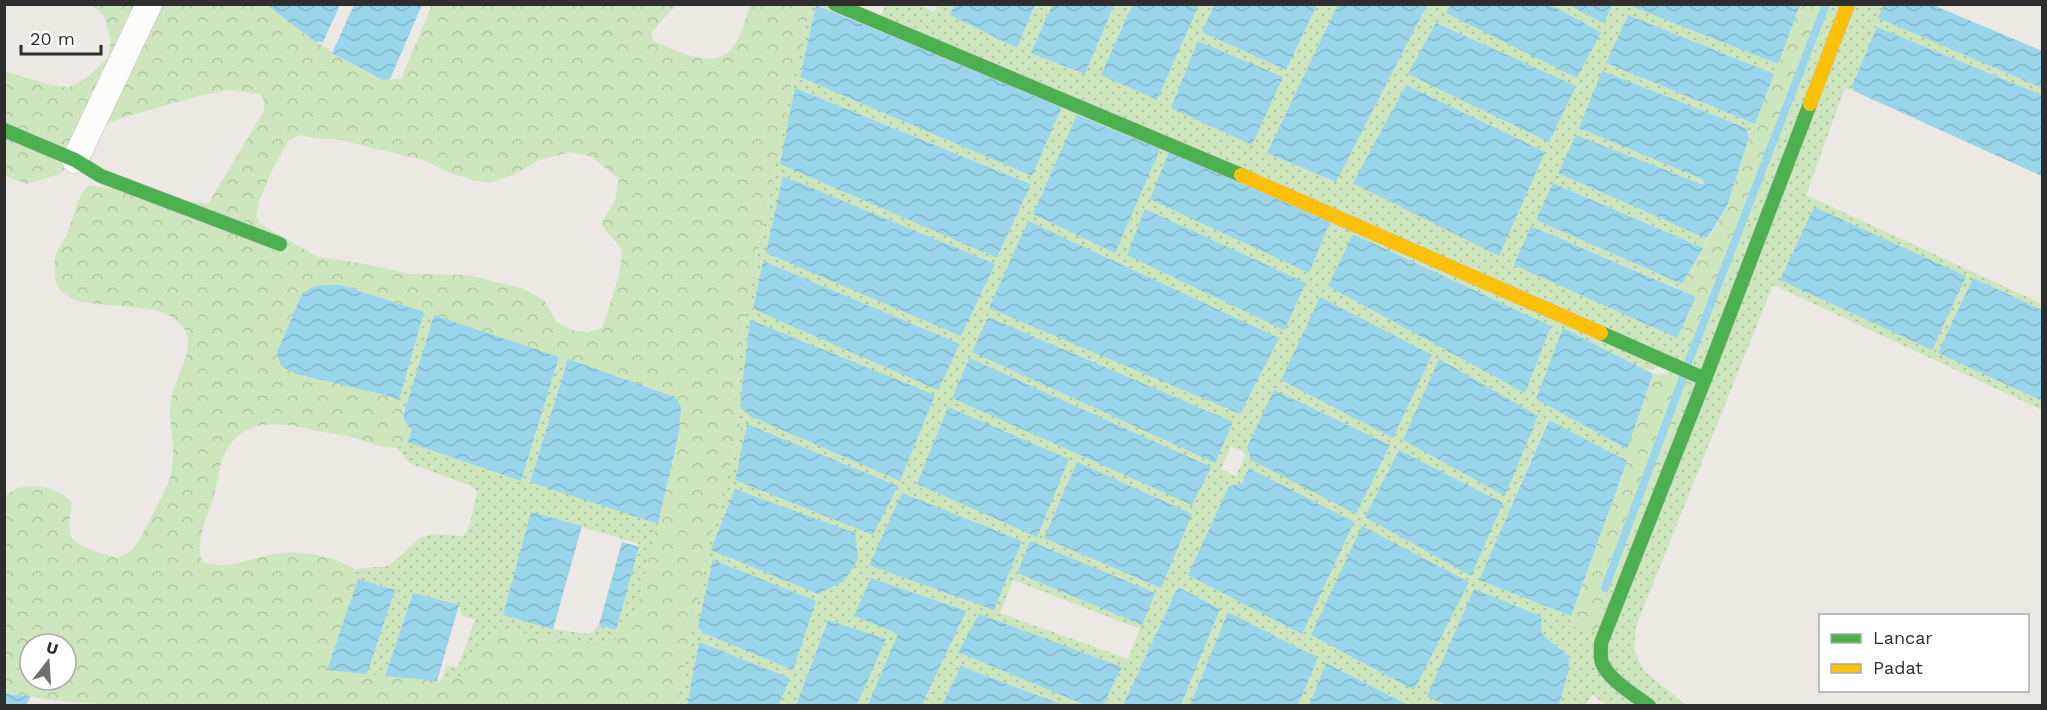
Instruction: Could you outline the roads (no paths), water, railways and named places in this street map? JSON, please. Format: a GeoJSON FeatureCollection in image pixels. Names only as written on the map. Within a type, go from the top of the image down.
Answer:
{"type":"FeatureCollection","features":[{"type":"Feature","properties":{"kind":"street"},"geometry":{"type":"LineString","coordinates":[[75,160],[148,4]]}},
{"type":"Feature","properties":{"kind":"street"},"geometry":{"type":"LineString","coordinates":[[835,4],[1221,166],[1700,377]]}},
{"type":"Feature","properties":{"kind":"street"},"geometry":{"type":"LineString","coordinates":[[1649,705],[1623,685],[1604,666],[1600,656],[1601,643],[1700,377],[1848,4]]}},
{"type":"Feature","properties":{"kind":"street"},"geometry":{"type":"LineString","coordinates":[[4,130],[75,160],[101,176],[280,244]]}},
{"type":"Feature","properties":{"kind":"water"},"geometry":{"type":"Polygon","coordinates":[[[340,4],[323,42],[316,42],[269,7],[270,5],[340,4]]]}},
{"type":"Feature","properties":{"kind":"water"},"geometry":{"type":"Polygon","coordinates":[[[954,4],[1035,5],[1017,48],[950,15],[954,4]]]}},
{"type":"Feature","properties":{"kind":"water"},"geometry":{"type":"Polygon","coordinates":[[[1214,4],[1317,5],[1286,70],[1202,32],[1214,4]]]}},
{"type":"Feature","properties":{"kind":"water"},"geometry":{"type":"Polygon","coordinates":[[[1338,4],[1427,5],[1336,182],[1267,153],[1338,4]]]}},
{"type":"Feature","properties":{"kind":"water"},"geometry":{"type":"Polygon","coordinates":[[[1452,4],[1551,5],[1601,32],[1577,78],[1446,13],[1452,4]]]}},
{"type":"Feature","properties":{"kind":"water"},"geometry":{"type":"Polygon","coordinates":[[[1634,4],[1800,5],[1778,64],[1633,7],[1634,4]]]}},
{"type":"Feature","properties":{"kind":"water"},"geometry":{"type":"Polygon","coordinates":[[[354,5],[422,5],[390,79],[383,80],[332,53],[354,5]]]}},
{"type":"Feature","properties":{"kind":"water"},"geometry":{"type":"Polygon","coordinates":[[[816,5],[1062,106],[1032,176],[800,77],[816,5]]]}},
{"type":"Feature","properties":{"kind":"water"},"geometry":{"type":"Polygon","coordinates":[[[1052,5],[1114,5],[1085,74],[1031,53],[1052,5]]]}},
{"type":"Feature","properties":{"kind":"water"},"geometry":{"type":"Polygon","coordinates":[[[1132,5],[1199,5],[1157,100],[1101,75],[1132,5]]]}},
{"type":"Feature","properties":{"kind":"water"},"geometry":{"type":"Polygon","coordinates":[[[1569,5],[1612,5],[1604,24],[1569,5]]]}},
{"type":"Feature","properties":{"kind":"water"},"geometry":{"type":"Polygon","coordinates":[[[1884,5],[1933,5],[2042,51],[2042,88],[1878,18],[1884,5]]]}},
{"type":"Feature","properties":{"kind":"water"},"geometry":{"type":"Polygon","coordinates":[[[1628,15],[1774,74],[1755,124],[1606,63],[1628,15]]]}},
{"type":"Feature","properties":{"kind":"water"},"geometry":{"type":"Polygon","coordinates":[[[1436,23],[1576,86],[1549,142],[1408,74],[1436,23]]]}},
{"type":"Feature","properties":{"kind":"water"},"geometry":{"type":"Polygon","coordinates":[[[1877,27],[2042,95],[2042,176],[1854,91],[1852,85],[1877,27]]]}},
{"type":"Feature","properties":{"kind":"water"},"geometry":{"type":"Polygon","coordinates":[[[1198,41],[1283,77],[1252,145],[1171,108],[1198,41]]]}},
{"type":"Feature","properties":{"kind":"water"},"geometry":{"type":"Polygon","coordinates":[[[1602,71],[1746,128],[1749,137],[1727,206],[1708,237],[1703,237],[1558,173],[1576,135],[1701,184],[1705,183],[1702,179],[1579,128],[1602,71]]]}},
{"type":"Feature","properties":{"kind":"water"},"geometry":{"type":"Polygon","coordinates":[[[1406,85],[1545,152],[1499,256],[1353,183],[1406,85]]]}},
{"type":"Feature","properties":{"kind":"water"},"geometry":{"type":"Polygon","coordinates":[[[795,88],[1031,184],[997,258],[780,164],[795,88]]]}},
{"type":"Feature","properties":{"kind":"water"},"geometry":{"type":"Polygon","coordinates":[[[1077,115],[1160,149],[1115,253],[1033,214],[1077,115]]]}},
{"type":"Feature","properties":{"kind":"water"},"geometry":{"type":"Polygon","coordinates":[[[1169,152],[1330,222],[1309,273],[1150,199],[1169,152]]]}},
{"type":"Feature","properties":{"kind":"water"},"geometry":{"type":"Polygon","coordinates":[[[783,176],[995,264],[961,336],[766,253],[783,176]]]}},
{"type":"Feature","properties":{"kind":"water"},"geometry":{"type":"Polygon","coordinates":[[[1553,183],[1703,248],[1682,284],[1536,220],[1553,183]]]}},
{"type":"Feature","properties":{"kind":"water"},"geometry":{"type":"Polygon","coordinates":[[[1814,207],[1966,276],[1932,350],[1780,280],[1814,207]]]}},
{"type":"Feature","properties":{"kind":"water"},"geometry":{"type":"Polygon","coordinates":[[[1145,209],[1306,283],[1284,330],[1127,255],[1145,209]]]}},
{"type":"Feature","properties":{"kind":"water"},"geometry":{"type":"Polygon","coordinates":[[[1028,221],[1279,338],[1240,414],[989,308],[1028,221]]]}},
{"type":"Feature","properties":{"kind":"water"},"geometry":{"type":"Polygon","coordinates":[[[1531,226],[1696,297],[1677,338],[1514,265],[1531,226]]]}},
{"type":"Feature","properties":{"kind":"water"},"geometry":{"type":"Polygon","coordinates":[[[1353,234],[1551,326],[1525,393],[1328,286],[1353,234]]]}},
{"type":"Feature","properties":{"kind":"water"},"geometry":{"type":"Polygon","coordinates":[[[763,261],[960,344],[938,390],[753,309],[763,261]]]}},
{"type":"Feature","properties":{"kind":"water"},"geometry":{"type":"Polygon","coordinates":[[[1973,278],[2042,310],[2042,401],[1938,353],[1973,278]]]}},
{"type":"Feature","properties":{"kind":"water"},"geometry":{"type":"Polygon","coordinates":[[[340,285],[424,312],[399,400],[296,374],[281,366],[277,352],[302,294],[310,288],[340,285]]]}},
{"type":"Feature","properties":{"kind":"water"},"geometry":{"type":"Polygon","coordinates":[[[1320,297],[1432,355],[1393,438],[1281,380],[1320,297]]]}},
{"type":"Feature","properties":{"kind":"water"},"geometry":{"type":"Polygon","coordinates":[[[434,315],[559,357],[521,481],[407,442],[412,430],[404,420],[404,413],[434,315]]]}},
{"type":"Feature","properties":{"kind":"water"},"geometry":{"type":"Polygon","coordinates":[[[988,317],[1233,422],[1215,463],[972,352],[988,317]]]}},
{"type":"Feature","properties":{"kind":"water"},"geometry":{"type":"Polygon","coordinates":[[[750,320],[935,395],[900,481],[750,416],[741,408],[750,320]]]}},
{"type":"Feature","properties":{"kind":"water"},"geometry":{"type":"Polygon","coordinates":[[[1563,328],[1653,374],[1627,449],[1536,399],[1563,328]]]}},
{"type":"Feature","properties":{"kind":"water"},"geometry":{"type":"Polygon","coordinates":[[[969,358],[1211,467],[1192,505],[952,398],[969,358]]]}},
{"type":"Feature","properties":{"kind":"water"},"geometry":{"type":"Polygon","coordinates":[[[568,359],[675,397],[681,406],[679,432],[658,524],[530,482],[568,359]]]}},
{"type":"Feature","properties":{"kind":"water"},"geometry":{"type":"Polygon","coordinates":[[[1439,359],[1538,416],[1505,496],[1403,440],[1439,359]]]}},
{"type":"Feature","properties":{"kind":"water"},"geometry":{"type":"Polygon","coordinates":[[[1274,390],[1390,445],[1356,514],[1251,460],[1247,447],[1274,390]]]}},
{"type":"Feature","properties":{"kind":"water"},"geometry":{"type":"Polygon","coordinates":[[[948,407],[1069,459],[1037,537],[917,484],[948,407]]]}},
{"type":"Feature","properties":{"kind":"water"},"geometry":{"type":"Polygon","coordinates":[[[1549,420],[1627,461],[1571,616],[1479,580],[1549,420]]]}},
{"type":"Feature","properties":{"kind":"water"},"geometry":{"type":"Polygon","coordinates":[[[747,424],[898,486],[873,535],[735,480],[747,424]]]}},
{"type":"Feature","properties":{"kind":"water"},"geometry":{"type":"Polygon","coordinates":[[[1399,450],[1503,503],[1471,576],[1365,517],[1399,450]]]}},
{"type":"Feature","properties":{"kind":"water"},"geometry":{"type":"Polygon","coordinates":[[[1077,462],[1192,514],[1161,588],[1044,538],[1077,462]]]}},
{"type":"Feature","properties":{"kind":"water"},"geometry":{"type":"Polygon","coordinates":[[[1249,468],[1354,522],[1302,634],[1188,575],[1229,486],[1242,484],[1249,468]]]}},
{"type":"Feature","properties":{"kind":"water"},"geometry":{"type":"Polygon","coordinates":[[[735,489],[855,533],[858,559],[844,581],[818,594],[711,550],[735,489]]]}},
{"type":"Feature","properties":{"kind":"water"},"geometry":{"type":"Polygon","coordinates":[[[902,493],[1022,541],[994,610],[869,565],[902,493]]]}},
{"type":"Feature","properties":{"kind":"water"},"geometry":{"type":"Polygon","coordinates":[[[531,512],[582,526],[553,629],[503,615],[531,512]]]}},
{"type":"Feature","properties":{"kind":"water"},"geometry":{"type":"Polygon","coordinates":[[[1362,526],[1469,582],[1414,690],[1311,635],[1362,526]]]}},
{"type":"Feature","properties":{"kind":"water"},"geometry":{"type":"Polygon","coordinates":[[[1030,541],[1155,593],[1142,625],[1017,573],[1030,541]]]}},
{"type":"Feature","properties":{"kind":"water"},"geometry":{"type":"Polygon","coordinates":[[[622,542],[639,547],[616,630],[599,625],[622,542]]]}},
{"type":"Feature","properties":{"kind":"water"},"geometry":{"type":"Polygon","coordinates":[[[713,560],[816,601],[793,670],[703,633],[698,626],[713,560]]]}},
{"type":"Feature","properties":{"kind":"water"},"geometry":{"type":"Polygon","coordinates":[[[871,578],[966,611],[922,705],[868,705],[898,634],[854,616],[871,578]]]}},
{"type":"Feature","properties":{"kind":"water"},"geometry":{"type":"Polygon","coordinates":[[[358,579],[395,590],[367,674],[327,670],[358,579]]]}},
{"type":"Feature","properties":{"kind":"water"},"geometry":{"type":"Polygon","coordinates":[[[1178,587],[1220,609],[1181,705],[1123,705],[1178,587]]]}},
{"type":"Feature","properties":{"kind":"water"},"geometry":{"type":"Polygon","coordinates":[[[1474,589],[1541,616],[1542,634],[1569,656],[1568,673],[1559,705],[1445,705],[1427,696],[1474,589]]]}},
{"type":"Feature","properties":{"kind":"water"},"geometry":{"type":"Polygon","coordinates":[[[413,593],[459,605],[437,681],[385,676],[413,593]]]}},
{"type":"Feature","properties":{"kind":"water"},"geometry":{"type":"Polygon","coordinates":[[[1228,612],[1318,658],[1298,705],[1190,705],[1228,612]]]}},
{"type":"Feature","properties":{"kind":"water"},"geometry":{"type":"Polygon","coordinates":[[[979,614],[1122,667],[1103,705],[1085,705],[958,652],[979,614]]]}},
{"type":"Feature","properties":{"kind":"water"},"geometry":{"type":"Polygon","coordinates":[[[828,620],[886,639],[857,705],[796,705],[828,620]]]}},
{"type":"Feature","properties":{"kind":"water"},"geometry":{"type":"Polygon","coordinates":[[[699,642],[790,678],[779,705],[687,705],[699,642]]]}},
{"type":"Feature","properties":{"kind":"water"},"geometry":{"type":"Polygon","coordinates":[[[1326,663],[1408,705],[1309,705],[1326,663]]]}},
{"type":"Feature","properties":{"kind":"water"},"geometry":{"type":"Polygon","coordinates":[[[961,666],[1063,705],[942,705],[961,666]]]}},
{"type":"Feature","properties":{"kind":"water"},"geometry":{"type":"Polygon","coordinates":[[[4,694],[31,696],[26,705],[5,705],[4,694]]]}},
{"type":"Feature","properties":{"kind":"waterway"},"geometry":{"type":"LineString","coordinates":[[1688,363],[1826,4]]}},
{"type":"Feature","properties":{"kind":"waterway"},"geometry":{"type":"LineString","coordinates":[[1605,588],[1684,375]]}}]}
